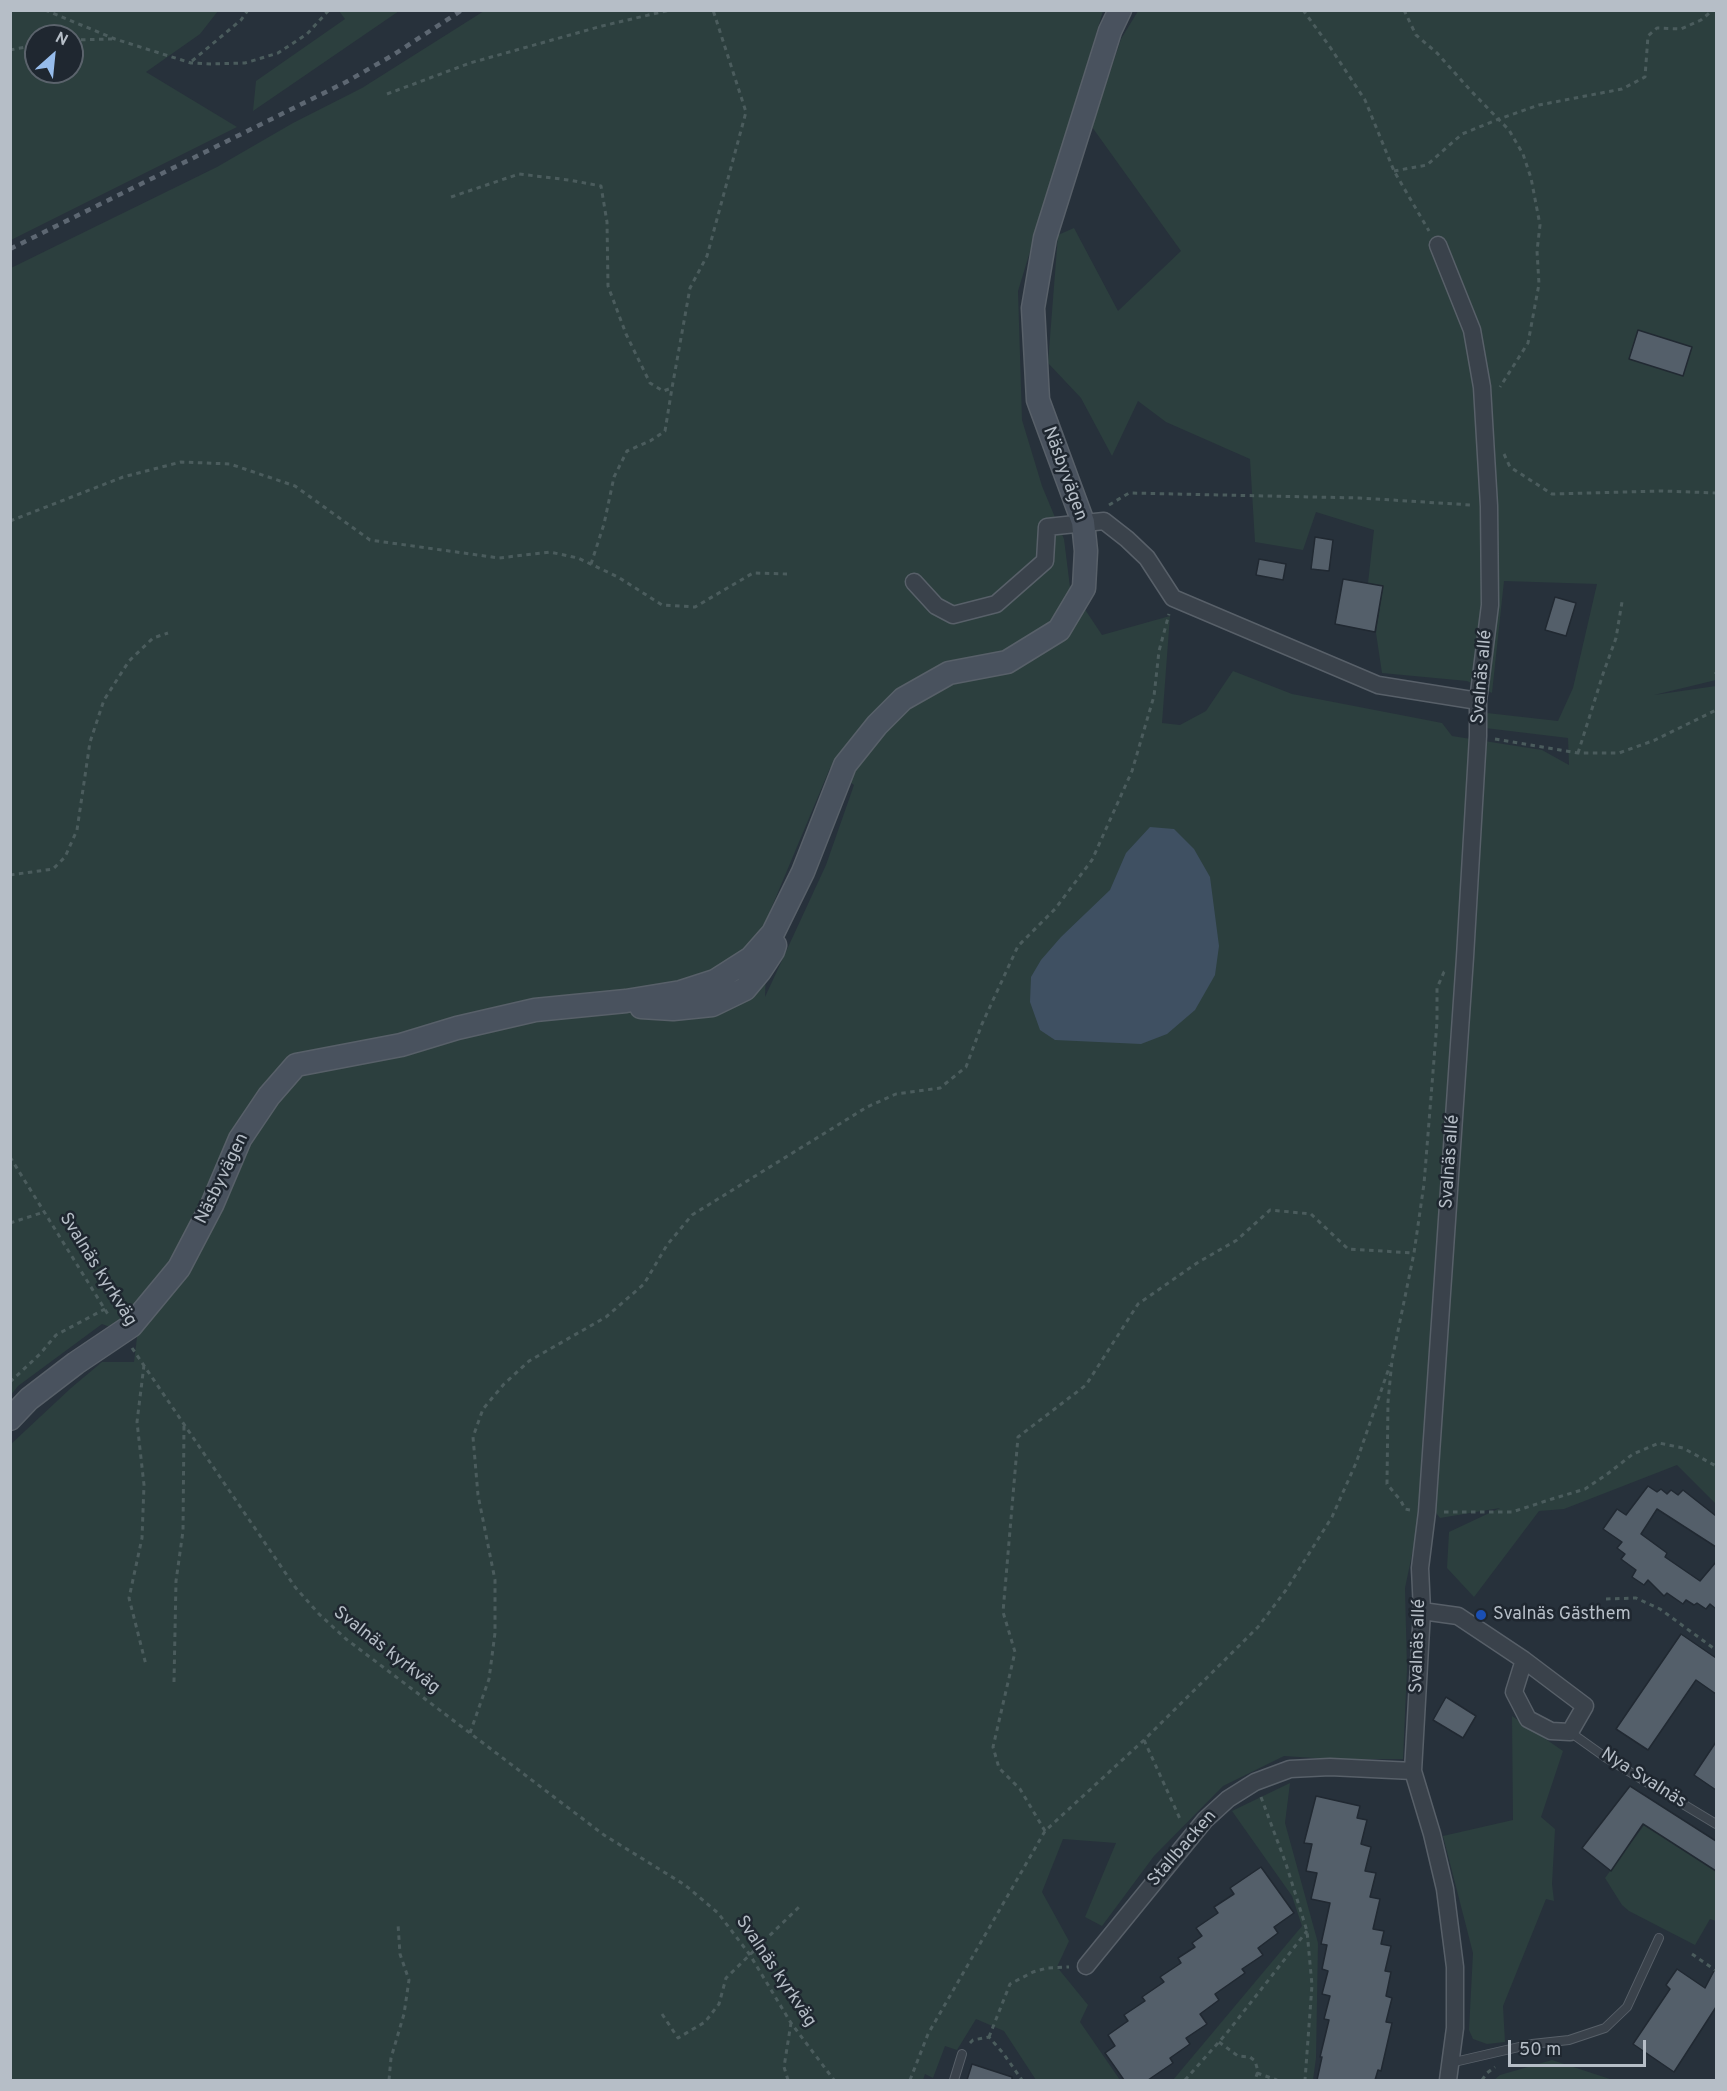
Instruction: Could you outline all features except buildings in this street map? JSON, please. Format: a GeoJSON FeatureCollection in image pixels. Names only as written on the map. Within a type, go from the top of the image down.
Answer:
{"type":"FeatureCollection","features":[{"type":"Feature","properties":{"kind":"street","name":"Näsbyvägen"},"geometry":{"type":"LineString","coordinates":[[10,1419],[29,1399],[131,1326],[178,1268],[212,1204],[240,1139],[269,1096],[296,1065],[401,1045],[457,1028],[535,1010],[681,992],[715,981],[751,958],[773,933],[803,872],[845,765],[877,725],[903,699],[949,673],[1007,662],[1059,630],[1084,588],[1086,551],[1083,522],[1038,400],[1033,308],[1045,238],[1110,30],[1120,10]]}},
{"type":"Feature","properties":{"kind":"street","name":"Svalnäs allé"},"geometry":{"type":"LineString","coordinates":[[1438,245],[1472,330],[1484,411],[1489,506],[1490,605],[1478,701],[1465,957],[1427,1512],[1420,1568],[1422,1611],[1413,1771],[1432,1834],[1445,1889],[1455,1967],[1455,2028],[1448,2080]]}},
{"type":"Feature","properties":{"kind":"street"},"geometry":{"type":"LineString","coordinates":[[914,582],[936,606],[953,615],[996,604],[1045,561],[1047,527],[1104,521],[1147,558],[1173,598],[1378,685],[1478,701]]}},
{"type":"Feature","properties":{"kind":"street"},"geometry":{"type":"LineString","coordinates":[[1422,1611],[1458,1616],[1524,1660],[1585,1706],[1570,1732]]}},
{"type":"Feature","properties":{"kind":"street","name":"Nya Svalnäs"},"geometry":{"type":"LineString","coordinates":[[1524,1660],[1514,1692],[1528,1719],[1551,1731],[1570,1732]]}},
{"type":"Feature","properties":{"kind":"street","name":"Stallbacken"},"geometry":{"type":"LineString","coordinates":[[1086,1966],[1205,1820],[1228,1799],[1255,1782],[1290,1769],[1330,1767],[1413,1771]]}},
{"type":"Feature","properties":{"kind":"lane","name":"Nya Svalnäs"},"geometry":{"type":"LineString","coordinates":[[1570,1732],[1605,1757],[1716,1824]]}},
{"type":"Feature","properties":{"kind":"lane"},"geometry":{"type":"LineString","coordinates":[[1450,2063],[1532,2044],[1569,2040],[1605,2028],[1627,2007],[1659,1938]]}},
{"type":"Feature","properties":{"kind":"lane"},"geometry":{"type":"LineString","coordinates":[[954,2080],[962,2054]]}},
{"type":"Feature","properties":{"kind":"path"},"geometry":{"type":"LineString","coordinates":[[45,10],[115,39],[191,63],[245,63],[278,53],[307,34],[329,10]]}},
{"type":"Feature","properties":{"kind":"path"},"geometry":{"type":"LineString","coordinates":[[191,63],[241,20],[248,10]]}},
{"type":"Feature","properties":{"kind":"path"},"geometry":{"type":"LineString","coordinates":[[387,94],[470,63],[602,26],[670,10]]}},
{"type":"Feature","properties":{"kind":"path"},"geometry":{"type":"LineString","coordinates":[[591,564],[604,524],[614,477],[627,452],[665,431],[690,288],[707,256],[746,112],[713,10]]}},
{"type":"Feature","properties":{"kind":"path"},"geometry":{"type":"LineString","coordinates":[[1303,10],[1365,100],[1394,171],[1438,245]]}},
{"type":"Feature","properties":{"kind":"path"},"geometry":{"type":"LineString","coordinates":[[1404,10],[1416,35],[1437,53],[1509,130],[1523,154],[1531,178],[1540,225],[1537,251],[1539,284],[1528,343],[1484,411]]}},
{"type":"Feature","properties":{"kind":"path"},"geometry":{"type":"LineString","coordinates":[[1394,171],[1427,165],[1462,134],[1499,119],[1539,105],[1622,90],[1645,77],[1648,36],[1657,28],[1682,29],[1701,20],[1713,10]]}},
{"type":"Feature","properties":{"kind":"path"},"geometry":{"type":"LineString","coordinates":[[84,40],[115,39]]}},
{"type":"Feature","properties":{"kind":"path"},"geometry":{"type":"LineString","coordinates":[[451,197],[519,174],[601,186],[607,222],[608,286],[626,334],[650,383],[663,391],[672,388]]}},
{"type":"Feature","properties":{"kind":"path"},"geometry":{"type":"LineString","coordinates":[[1502,448],[1510,467],[1552,494],[1663,491],[1716,493]]}},
{"type":"Feature","properties":{"kind":"path"},"geometry":{"type":"LineString","coordinates":[[10,521],[123,477],[181,462],[230,464],[295,486],[370,540],[499,558],[550,552],[578,558],[618,577],[662,605],[695,607],[753,573],[787,574]]}},
{"type":"Feature","properties":{"kind":"path"},"geometry":{"type":"LineString","coordinates":[[1083,522],[1129,493],[1360,498],[1489,506]]}},
{"type":"Feature","properties":{"kind":"path"},"geometry":{"type":"LineString","coordinates":[[470,1733],[489,1679],[495,1633],[495,1580],[478,1495],[472,1437],[483,1409],[504,1384],[529,1361],[606,1317],[644,1284],[667,1245],[692,1215],[867,1107],[896,1094],[940,1088],[966,1067],[982,1024],[1018,946],[1054,909],[1092,860],[1132,771],[1154,696],[1159,651],[1173,598]]}},
{"type":"Feature","properties":{"kind":"path"},"geometry":{"type":"LineString","coordinates":[[1578,753],[1616,638],[1622,602]]}},
{"type":"Feature","properties":{"kind":"path"},"geometry":{"type":"LineString","coordinates":[[10,875],[53,869],[65,857],[77,830],[90,742],[104,700],[129,661],[153,638],[168,633]]}},
{"type":"Feature","properties":{"kind":"path"},"geometry":{"type":"LineString","coordinates":[[1478,736],[1578,753],[1619,753],[1655,740],[1716,710]]}},
{"type":"Feature","properties":{"kind":"path"},"geometry":{"type":"LineString","coordinates":[[1465,957],[1444,972],[1437,988],[1437,1022],[1424,1184],[1414,1253],[1392,1360],[1388,1402],[1387,1484],[1401,1500],[1405,1509],[1427,1512],[1512,1512],[1585,1489],[1633,1454],[1659,1443],[1683,1448],[1716,1466]]}},
{"type":"Feature","properties":{"kind":"path","name":"Svalnäs kyrkväg"},"geometry":{"type":"LineString","coordinates":[[10,1157],[120,1333],[144,1364],[295,1587],[319,1614],[346,1639],[604,1834],[685,1885],[718,1913],[750,1955],[791,2023],[834,2080]]}},
{"type":"Feature","properties":{"kind":"path"},"geometry":{"type":"LineString","coordinates":[[1045,1831],[1020,1789],[999,1768],[993,1747],[1015,1653],[1003,1612],[1018,1437],[1086,1385],[1138,1304],[1197,1263],[1237,1240],[1270,1210],[1311,1214],[1348,1249],[1414,1253]]}},
{"type":"Feature","properties":{"kind":"path"},"geometry":{"type":"LineString","coordinates":[[10,1223],[44,1212]]}},
{"type":"Feature","properties":{"kind":"path"},"geometry":{"type":"LineString","coordinates":[[10,1382],[40,1354],[56,1335],[105,1309]]}},
{"type":"Feature","properties":{"kind":"path"},"geometry":{"type":"LineString","coordinates":[[910,2080],[928,2034],[1045,1831],[1144,1740],[1258,1627],[1286,1590],[1332,1517],[1356,1463],[1379,1391],[1392,1360]]}},
{"type":"Feature","properties":{"kind":"path"},"geometry":{"type":"LineString","coordinates":[[144,1364],[137,1422],[144,1485],[142,1538],[129,1598],[146,1665]]}},
{"type":"Feature","properties":{"kind":"path"},"geometry":{"type":"LineString","coordinates":[[174,1682],[176,1581],[183,1531],[184,1423]]}},
{"type":"Feature","properties":{"kind":"path"},"geometry":{"type":"LineString","coordinates":[[1606,1599],[1636,1598],[1660,1609],[1716,1650]]}},
{"type":"Feature","properties":{"kind":"path"},"geometry":{"type":"LineString","coordinates":[[1144,1740],[1190,1839]]}},
{"type":"Feature","properties":{"kind":"path"},"geometry":{"type":"LineString","coordinates":[[1255,1782],[1286,1864],[1307,1931],[1312,1985],[1305,2080]]}},
{"type":"Feature","properties":{"kind":"path"},"geometry":{"type":"LineString","coordinates":[[662,2014],[678,2038],[705,2022],[719,2004],[726,1978],[799,1907]]}},
{"type":"Feature","properties":{"kind":"path"},"geometry":{"type":"LineString","coordinates":[[389,2080],[391,2058],[404,2014],[409,1980],[400,1954],[398,1924]]}},
{"type":"Feature","properties":{"kind":"path"},"geometry":{"type":"LineString","coordinates":[[1185,2080],[1270,1980],[1307,1931]]}},
{"type":"Feature","properties":{"kind":"path"},"geometry":{"type":"LineString","coordinates":[[1692,1954],[1715,1970]]}},
{"type":"Feature","properties":{"kind":"path"},"geometry":{"type":"LineString","coordinates":[[989,2037],[1010,1984],[1033,1972],[1047,1968],[1086,1966]]}},
{"type":"Feature","properties":{"kind":"path"},"geometry":{"type":"LineString","coordinates":[[788,2080],[784,2067],[791,2023]]}},
{"type":"Feature","properties":{"kind":"path"},"geometry":{"type":"LineString","coordinates":[[962,2054],[973,2040],[989,2037]]}},
{"type":"Feature","properties":{"kind":"path"},"geometry":{"type":"LineString","coordinates":[[989,2037],[1022,2080]]}},
{"type":"Feature","properties":{"kind":"path"},"geometry":{"type":"LineString","coordinates":[[1219,2042],[1238,2056],[1250,2057],[1257,2066],[1255,2080]]}},
{"type":"Feature","properties":{"kind":"path"},"geometry":{"type":"LineString","coordinates":[[1257,2073],[1277,2080]]}},
{"type":"Feature","properties":{"kind":"green space"},"geometry":{"type":"Polygon","coordinates":[[[11,10],[218,11],[200,34],[146,72],[237,127],[11,240],[11,10]]]}},
{"type":"Feature","properties":{"kind":"green space"},"geometry":{"type":"Polygon","coordinates":[[[339,11],[399,11],[253,111],[256,81],[345,19],[339,11]]]}},
{"type":"Feature","properties":{"kind":"green space"},"geometry":{"type":"Polygon","coordinates":[[[484,11],[1103,11],[1018,291],[1022,420],[1042,486],[1064,539],[1070,587],[1102,635],[1170,616],[1162,723],[1180,725],[1206,711],[1233,671],[1292,694],[1442,723],[1452,736],[1542,750],[1569,765],[1568,738],[1485,728],[1487,713],[1558,721],[1573,688],[1597,584],[1504,581],[1492,693],[1467,681],[1382,673],[1376,633],[1383,586],[1368,583],[1374,530],[1316,512],[1303,550],[1255,542],[1250,459],[1166,422],[1138,401],[1112,456],[1081,398],[1048,363],[1058,235],[1074,228],[1118,311],[1181,251],[1092,127],[1121,39],[1138,11],[1716,11],[1716,680],[1654,695],[1716,686],[1716,1504],[1677,1465],[1564,1509],[1539,1511],[1474,1597],[1447,1568],[1449,1532],[1500,1508],[1440,1518],[1424,1497],[1405,1588],[1407,1669],[1403,1759],[1330,1759],[1284,1756],[1223,1786],[1154,1856],[1102,1926],[1085,1917],[1116,1843],[1063,1839],[1042,1892],[1069,1941],[1057,1967],[1088,2005],[1080,2022],[1120,2080],[1036,2080],[1004,2031],[976,2019],[957,2050],[945,2046],[933,2078],[925,2074],[923,2080],[11,2080],[10,1445],[102,1362],[134,1362],[137,1337],[102,1324],[18,1386],[11,1395],[11,268],[217,167],[293,123],[362,88],[484,11]],[[830,768],[768,916],[765,997],[826,865],[854,785],[830,768]]]}},
{"type":"Feature","properties":{"kind":"green space"},"geometry":{"type":"Polygon","coordinates":[[[1512,1716],[1563,1751],[1541,1817],[1555,1829],[1552,1884],[1554,1901],[1546,1899],[1503,2006],[1505,2042],[1487,2044],[1473,2039],[1469,2030],[1473,1953],[1443,1836],[1513,1820],[1512,1716]]]}},
{"type":"Feature","properties":{"kind":"green space"},"geometry":{"type":"Polygon","coordinates":[[[1290,1783],[1285,1823],[1318,1943],[1316,2058],[1313,2080],[1173,2080],[1302,1926],[1292,1896],[1232,1811],[1290,1783]]]}},
{"type":"Feature","properties":{"kind":"green space"},"geometry":{"type":"Polygon","coordinates":[[[1645,1824],[1716,1870],[1716,1921],[1710,1919],[1695,1945],[1629,1911],[1622,1905],[1605,1878],[1645,1824]]]}},
{"type":"Feature","properties":{"kind":"green space"},"geometry":{"type":"Polygon","coordinates":[[[1552,2060],[1613,2080],[1494,2080],[1500,2075],[1552,2060]]]}},
{"type":"Feature","properties":{"kind":"water"},"geometry":{"type":"Polygon","coordinates":[[[1150,827],[1174,829],[1194,849],[1210,877],[1219,946],[1215,975],[1195,1010],[1167,1034],[1141,1044],[1055,1040],[1040,1030],[1030,1002],[1031,977],[1041,960],[1061,937],[1110,890],[1126,853],[1150,827]]]}},
{"type":"Feature","properties":{"kind":"railway"},"geometry":{"type":"LineString","coordinates":[[10,249],[346,82],[393,55],[462,10]]}},
{"type":"Feature","properties":{"kind":"place","name":"Svalnäs Gästhem"},"geometry":{"type":"Point","coordinates":[1481,1615]}}]}
